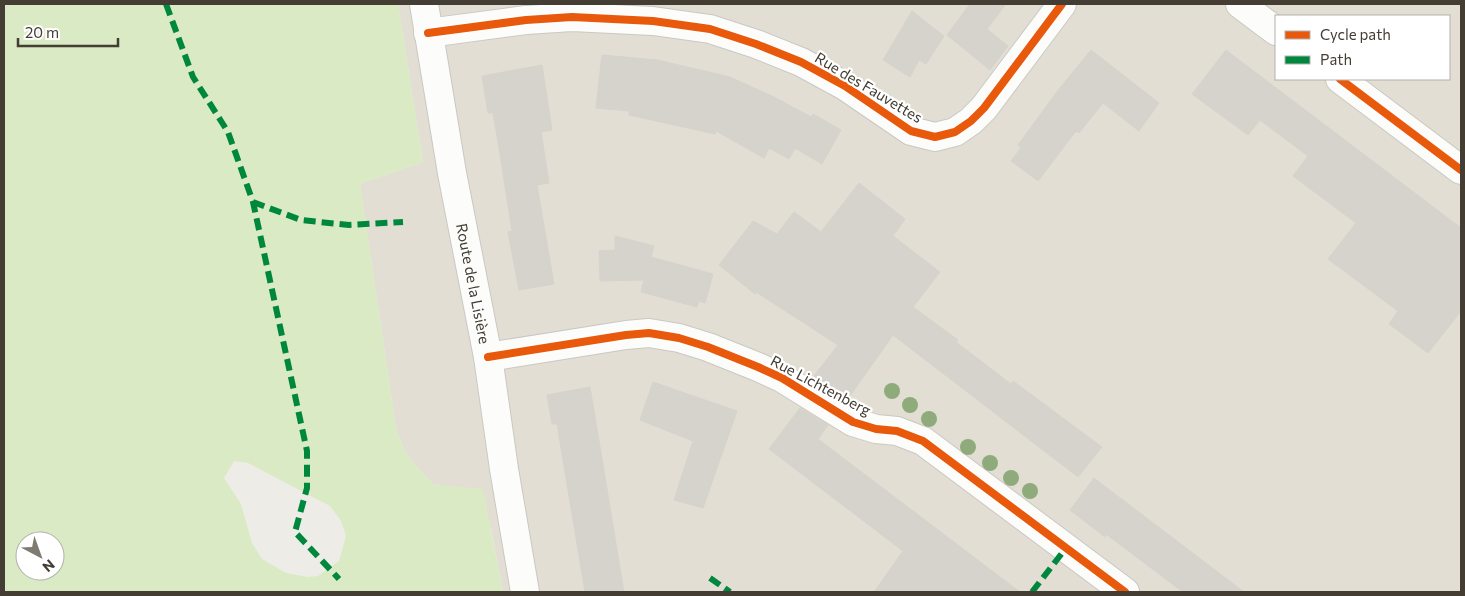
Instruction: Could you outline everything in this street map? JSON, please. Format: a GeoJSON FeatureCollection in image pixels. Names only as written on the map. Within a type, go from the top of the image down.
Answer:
{"type":"FeatureCollection","features":[{"type":"Feature","properties":{"kind":"street","name":"Route de la Lisière"},"geometry":{"type":"LineString","coordinates":[[424,4],[452,172],[488,357],[504,469],[525,592]]}},
{"type":"Feature","properties":{"kind":"street","name":"Rue des Fauvettes"},"geometry":{"type":"LineString","coordinates":[[428,33],[526,20],[572,17],[653,21],[710,29],[756,44],[801,62],[845,86],[911,131],[935,137],[955,132],[971,122],[984,108],[1062,4]]}},
{"type":"Feature","properties":{"kind":"street"},"geometry":{"type":"LineString","coordinates":[[1240,4],[1275,30]]}},
{"type":"Feature","properties":{"kind":"street"},"geometry":{"type":"LineString","coordinates":[[1341,80],[1461,170]]}},
{"type":"Feature","properties":{"kind":"street","name":"Rue Lichtenberg"},"geometry":{"type":"LineString","coordinates":[[488,357],[649,333],[679,338],[708,347],[758,366],[782,378],[853,422],[876,429],[897,431],[923,441],[1125,592]]}},
{"type":"Feature","properties":{"kind":"shaded area"},"geometry":{"type":"Polygon","coordinates":[[[398,4],[1461,4],[1461,592],[503,592],[491,528],[433,484],[413,463],[403,448],[396,428],[360,184],[423,162],[398,4]]]}},
{"type":"Feature","properties":{"kind":"green space"},"geometry":{"type":"Polygon","coordinates":[[[4,4],[398,4],[423,162],[360,184],[396,428],[403,448],[413,463],[433,484],[483,489],[503,592],[4,592],[4,4]],[[234,461],[224,478],[241,504],[252,543],[262,559],[286,573],[308,577],[318,576],[339,561],[346,536],[341,521],[330,506],[248,463],[234,461]]]}},
{"type":"Feature","properties":{"kind":"building"},"geometry":{"type":"Polygon","coordinates":[[[970,4],[1006,4],[987,29],[1008,46],[990,70],[947,35],[970,4]]]}},
{"type":"Feature","properties":{"kind":"building"},"geometry":{"type":"Polygon","coordinates":[[[912,11],[944,36],[926,64],[919,60],[910,77],[883,60],[912,11]]]}},
{"type":"Feature","properties":{"kind":"building"},"geometry":{"type":"Polygon","coordinates":[[[1091,50],[1159,103],[1139,131],[1103,103],[1079,133],[1076,131],[1038,181],[1011,161],[1021,148],[1018,145],[1059,89],[1091,50]]]}},
{"type":"Feature","properties":{"kind":"building"},"geometry":{"type":"Polygon","coordinates":[[[1226,50],[1461,228],[1461,311],[1428,353],[1389,324],[1398,311],[1328,259],[1356,223],[1293,176],[1308,156],[1260,120],[1248,135],[1192,94],[1226,50]]]}},
{"type":"Feature","properties":{"kind":"building"},"geometry":{"type":"Polygon","coordinates":[[[602,55],[657,60],[730,77],[774,97],[811,117],[813,114],[841,130],[822,164],[795,148],[789,159],[769,148],[764,158],[716,131],[715,134],[629,115],[629,111],[596,108],[602,55]]]}},
{"type":"Feature","properties":{"kind":"building"},"geometry":{"type":"Polygon","coordinates":[[[542,65],[552,130],[541,132],[549,183],[537,185],[554,284],[519,290],[508,232],[512,231],[493,113],[488,113],[482,76],[542,65]]]}},
{"type":"Feature","properties":{"kind":"building"},"geometry":{"type":"Polygon","coordinates":[[[859,183],[905,219],[893,236],[940,272],[913,307],[958,340],[956,342],[1011,384],[1013,381],[1102,447],[1078,477],[893,335],[847,400],[819,383],[820,381],[814,376],[838,345],[756,292],[755,294],[719,265],[753,221],[777,234],[794,212],[821,232],[859,183]]]}},
{"type":"Feature","properties":{"kind":"building"},"geometry":{"type":"Polygon","coordinates":[[[615,236],[654,246],[651,257],[713,274],[705,303],[699,301],[697,307],[641,292],[644,280],[600,281],[599,251],[615,250],[615,236]]]}},
{"type":"Feature","properties":{"kind":"building"},"geometry":{"type":"Polygon","coordinates":[[[653,382],[737,411],[703,508],[674,500],[693,441],[640,420],[653,382]]]}},
{"type":"Feature","properties":{"kind":"building"},"geometry":{"type":"Polygon","coordinates":[[[590,387],[624,592],[585,592],[557,424],[552,424],[547,395],[590,387]]]}},
{"type":"Feature","properties":{"kind":"building"},"geometry":{"type":"Polygon","coordinates":[[[800,408],[828,425],[818,439],[1020,592],[874,592],[903,551],[769,449],[800,408]]]}},
{"type":"Feature","properties":{"kind":"building"},"geometry":{"type":"Polygon","coordinates":[[[1094,478],[1244,592],[1183,592],[1106,534],[1105,537],[1070,510],[1094,478]]]}},
{"type":"Feature","properties":{"kind":"marked path"},"geometry":{"type":"LineString","coordinates":[[166,4],[193,77],[228,132],[253,202],[307,451],[307,488],[295,532],[339,579]]}},
{"type":"Feature","properties":{"kind":"marked path"},"geometry":{"type":"LineString","coordinates":[[253,202],[301,220],[349,225],[403,222]]}},
{"type":"Feature","properties":{"kind":"marked path"},"geometry":{"type":"LineString","coordinates":[[1032,592],[1066,548]]}},
{"type":"Feature","properties":{"kind":"marked path"},"geometry":{"type":"LineString","coordinates":[[710,578],[730,592]]}},
{"type":"Feature","properties":{"kind":"cycle path"},"geometry":{"type":"LineString","coordinates":[[428,33],[526,20],[572,17],[653,21],[710,29],[756,44],[801,62],[845,86],[911,131],[935,137],[955,132],[971,121],[984,108],[1062,4]]}},
{"type":"Feature","properties":{"kind":"cycle path"},"geometry":{"type":"LineString","coordinates":[[1341,80],[1461,170]]}},
{"type":"Feature","properties":{"kind":"cycle path"},"geometry":{"type":"LineString","coordinates":[[488,357],[649,333],[679,338],[708,347],[782,378],[853,422],[876,429],[897,431],[923,441],[1125,592]]}}]}
